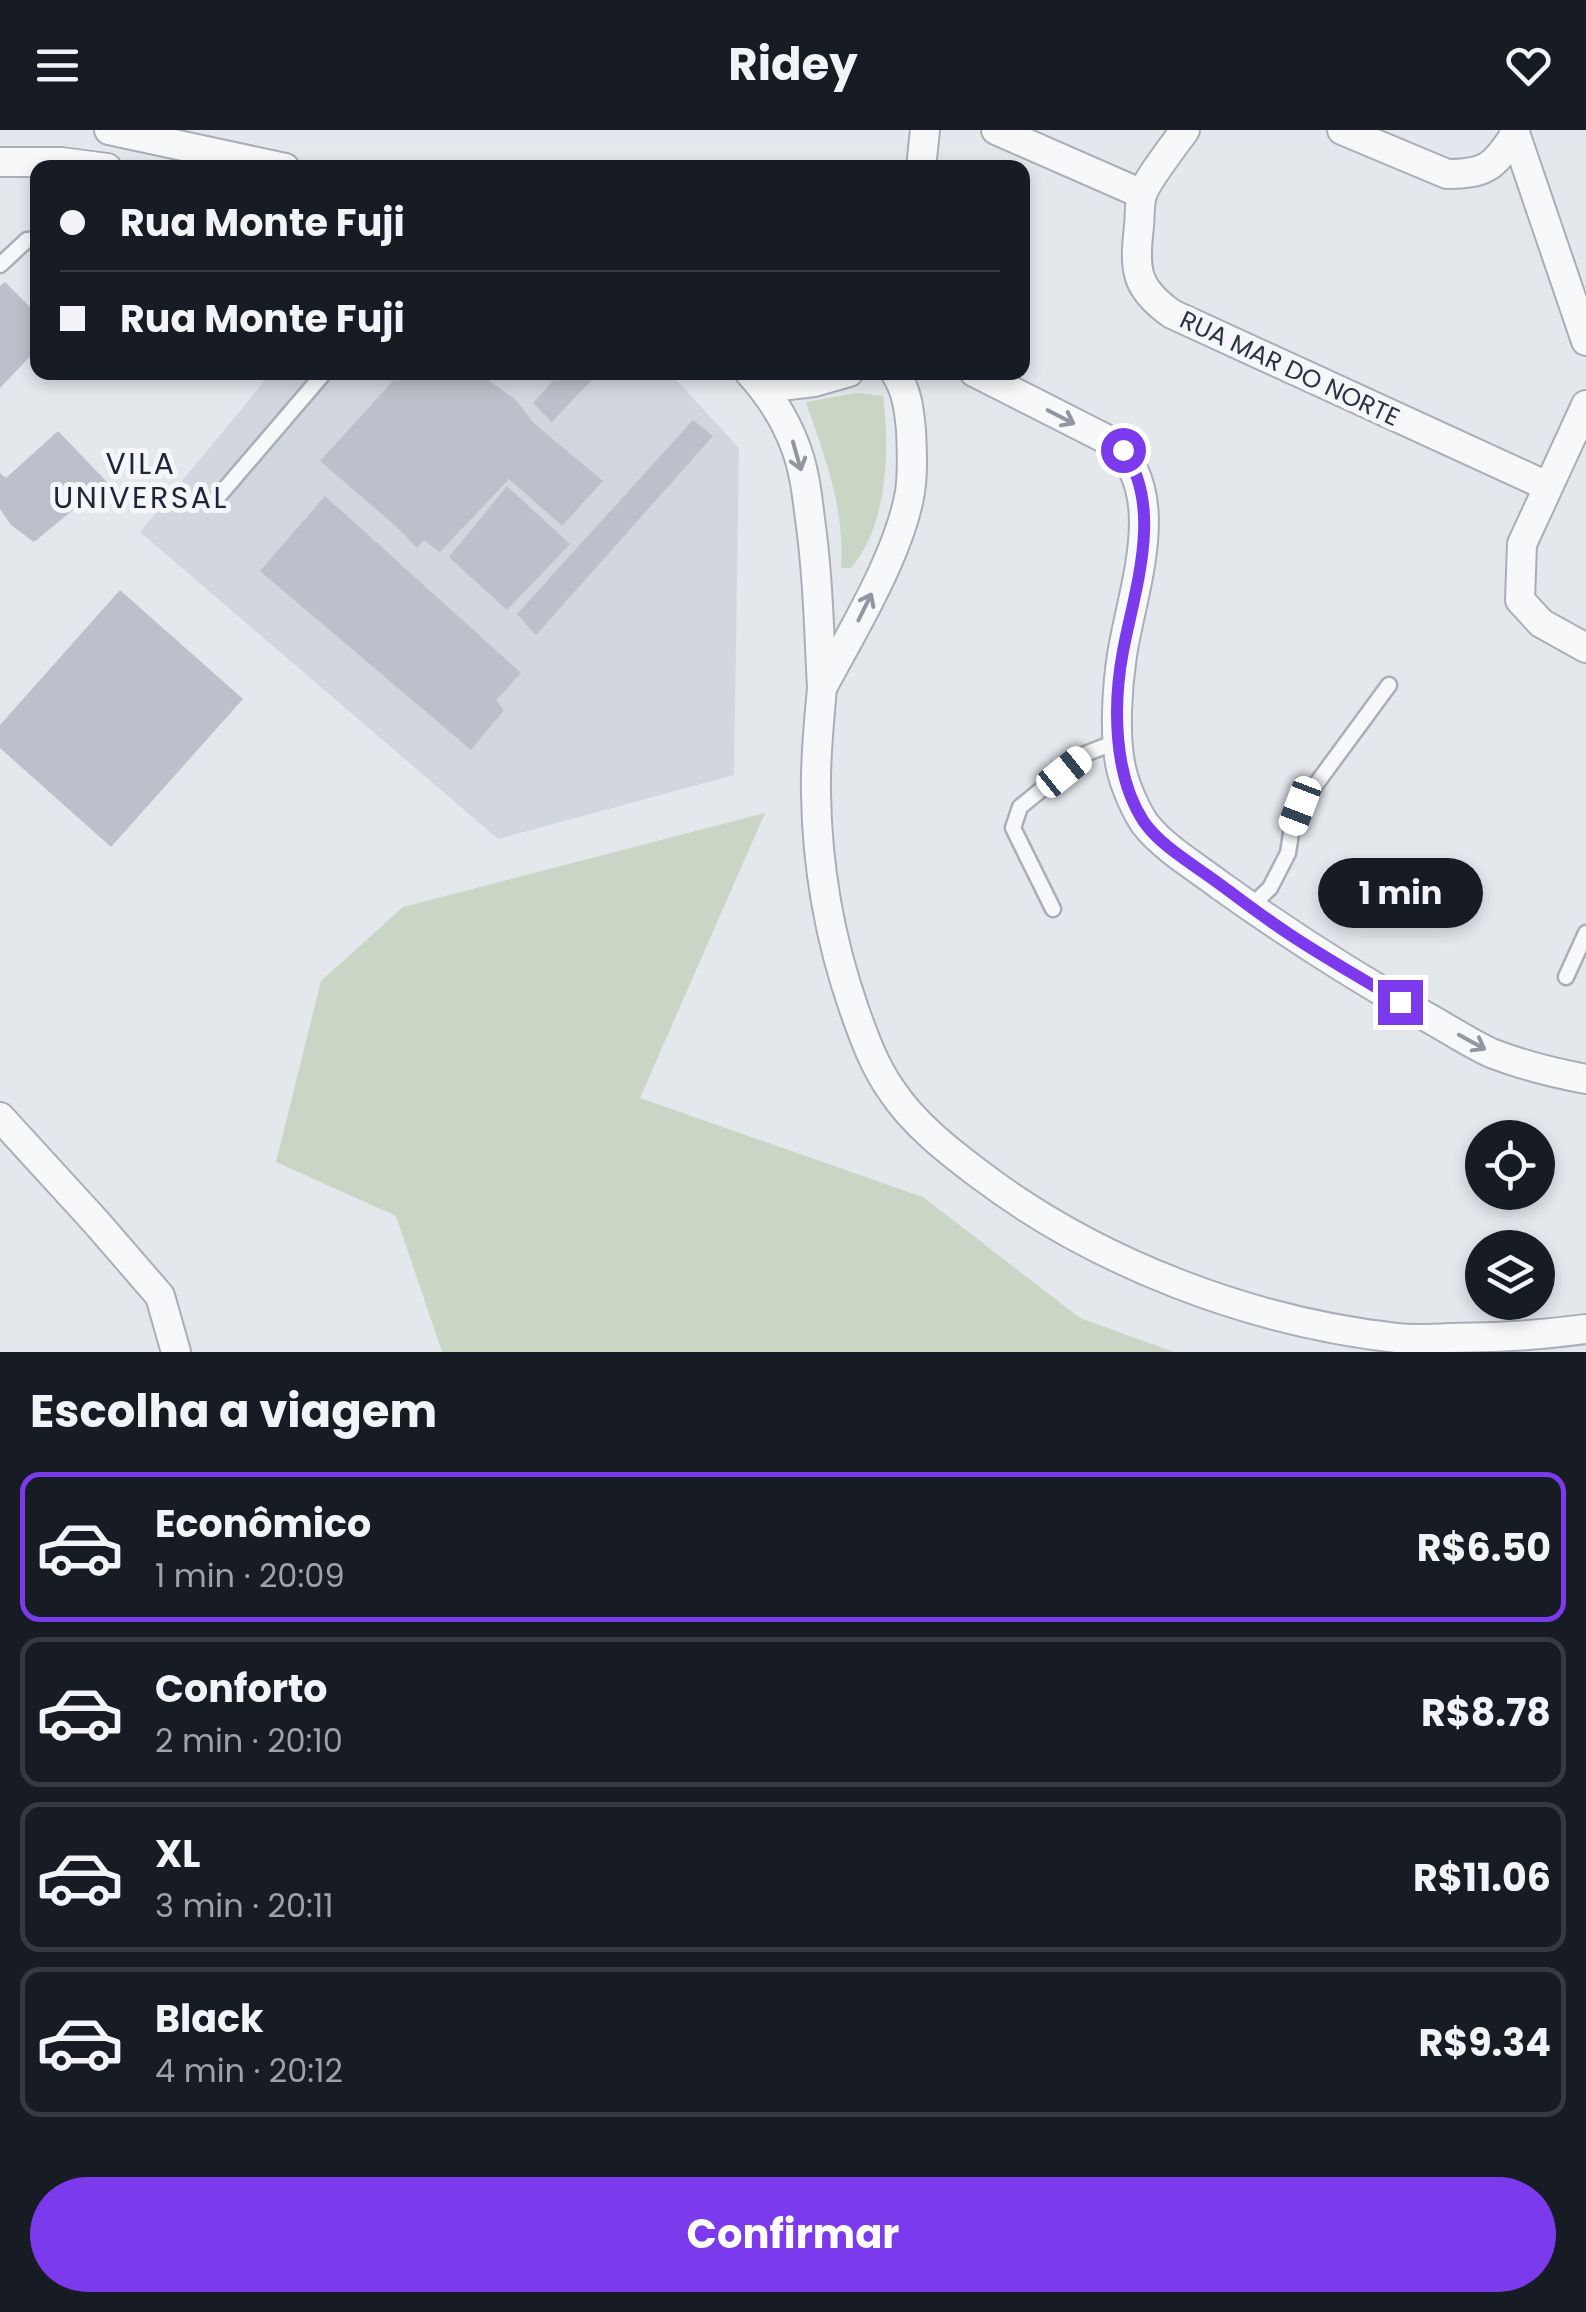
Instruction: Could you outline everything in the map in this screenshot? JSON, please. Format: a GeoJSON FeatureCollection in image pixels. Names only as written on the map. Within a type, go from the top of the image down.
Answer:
{"type":"FeatureCollection","features":[{"type":"Feature","properties":{"kind":"street"},"geometry":{"type":"LineString","coordinates":[[109,130],[248,160]]}},
{"type":"Feature","properties":{"kind":"street"},"geometry":{"type":"LineString","coordinates":[[922,160],[925,130]]}},
{"type":"Feature","properties":{"kind":"street"},"geometry":{"type":"LineString","coordinates":[[996,130],[1142,194]]}},
{"type":"Feature","properties":{"kind":"street","name":"RUA MAR DO NORTE"},"geometry":{"type":"LineString","coordinates":[[1185,130],[1142,194],[1136,259],[1138,277],[1154,302],[1172,314],[1547,486]]}},
{"type":"Feature","properties":{"kind":"street"},"geometry":{"type":"LineString","coordinates":[[1342,130],[1447,174],[1465,174],[1494,165],[1515,133]]}},
{"type":"Feature","properties":{"kind":"street"},"geometry":{"type":"LineString","coordinates":[[1515,133],[1586,341]]}},
{"type":"Feature","properties":{"kind":"street"},"geometry":{"type":"LineString","coordinates":[[0,162],[30,165]]}},
{"type":"Feature","properties":{"kind":"street"},"geometry":{"type":"LineString","coordinates":[[756,380],[821,380]]}},
{"type":"Feature","properties":{"kind":"street"},"geometry":{"type":"LineString","coordinates":[[756,380],[782,417],[796,446],[815,553],[822,688],[816,796],[830,923],[844,981],[868,1048],[892,1092],[932,1138],[1002,1192],[1057,1226],[1135,1266],[1232,1302],[1330,1329],[1402,1339],[1539,1335],[1586,1328]]}},
{"type":"Feature","properties":{"kind":"street"},"geometry":{"type":"LineString","coordinates":[[822,688],[896,542],[910,494],[910,409],[899,380]]}},
{"type":"Feature","properties":{"kind":"street"},"geometry":{"type":"LineString","coordinates":[[990,380],[1110,440],[1132,463],[1142,498],[1144,534],[1122,657],[1119,740],[1121,769],[1145,823],[1168,847],[1288,933],[1400,1002],[1489,1052],[1548,1072],[1586,1079]]}},
{"type":"Feature","properties":{"kind":"street"},"geometry":{"type":"LineString","coordinates":[[1586,405],[1522,544],[1520,600],[1540,623],[1586,648]]}},
{"type":"Feature","properties":{"kind":"street"},"geometry":{"type":"LineString","coordinates":[[0,1117],[160,1296],[176,1352]]}},
{"type":"Feature","properties":{"kind":"lane"},"geometry":{"type":"LineString","coordinates":[[0,264],[30,240]]}},
{"type":"Feature","properties":{"kind":"lane"},"geometry":{"type":"LineString","coordinates":[[218,496],[318,380]]}},
{"type":"Feature","properties":{"kind":"lane"},"geometry":{"type":"LineString","coordinates":[[1250,906],[1270,888],[1288,853],[1300,806],[1390,685]]}},
{"type":"Feature","properties":{"kind":"lane"},"geometry":{"type":"LineString","coordinates":[[1053,909],[1013,828],[1015,817],[1020,807],[1085,754],[1119,740]]}},
{"type":"Feature","properties":{"kind":"lane"},"geometry":{"type":"LineString","coordinates":[[1566,977],[1586,934]]}},
{"type":"Feature","properties":{"kind":"shaded area"},"geometry":{"type":"Polygon","coordinates":[[[265,380],[676,380],[739,448],[734,775],[498,839],[140,532],[265,380]]]}},
{"type":"Feature","properties":{"kind":"green space"},"geometry":{"type":"Polygon","coordinates":[[[856,393],[883,396],[884,486],[873,530],[863,550],[851,568],[841,568],[837,504],[806,402],[856,393]]]}},
{"type":"Feature","properties":{"kind":"green space"},"geometry":{"type":"Polygon","coordinates":[[[765,813],[640,1098],[923,1197],[1080,1318],[1174,1352],[442,1352],[396,1216],[276,1162],[321,981],[403,907],[765,813]]]}},
{"type":"Feature","properties":{"kind":"building"},"geometry":{"type":"Polygon","coordinates":[[[5,282],[30,307],[30,356],[0,388],[0,286],[5,282]]]}},
{"type":"Feature","properties":{"kind":"building"},"geometry":{"type":"Polygon","coordinates":[[[394,380],[489,380],[603,481],[562,526],[509,479],[440,552],[424,540],[417,548],[320,461],[394,380]]]}},
{"type":"Feature","properties":{"kind":"building"},"geometry":{"type":"Polygon","coordinates":[[[554,380],[591,380],[552,422],[533,403],[554,380]]]}},
{"type":"Feature","properties":{"kind":"building"},"geometry":{"type":"Polygon","coordinates":[[[693,420],[713,436],[536,635],[517,614],[693,420]]]}},
{"type":"Feature","properties":{"kind":"building"},"geometry":{"type":"Polygon","coordinates":[[[58,431],[107,482],[34,542],[11,525],[0,509],[0,473],[6,478],[58,431]]]}},
{"type":"Feature","properties":{"kind":"building"},"geometry":{"type":"Polygon","coordinates":[[[507,486],[570,544],[507,610],[449,557],[507,486]]]}},
{"type":"Feature","properties":{"kind":"building"},"geometry":{"type":"Polygon","coordinates":[[[325,496],[521,673],[496,700],[504,710],[471,750],[260,571],[325,496]]]}},
{"type":"Feature","properties":{"kind":"building"},"geometry":{"type":"Polygon","coordinates":[[[120,590],[243,699],[111,847],[0,748],[0,725],[120,590]]]}},
{"type":"Feature","properties":{"kind":"district","name":"VILA UNIVERSAL"},"geometry":{"type":"Point","coordinates":[141,481]}},
{"type":"Feature","properties":{"kind":"route"},"geometry":{"type":"LineString","coordinates":[[1123,450],[1139,483],[1144,534],[1122,657],[1119,740],[1121,769],[1145,823],[1168,847],[1288,933],[1400,1002]]}}]}
